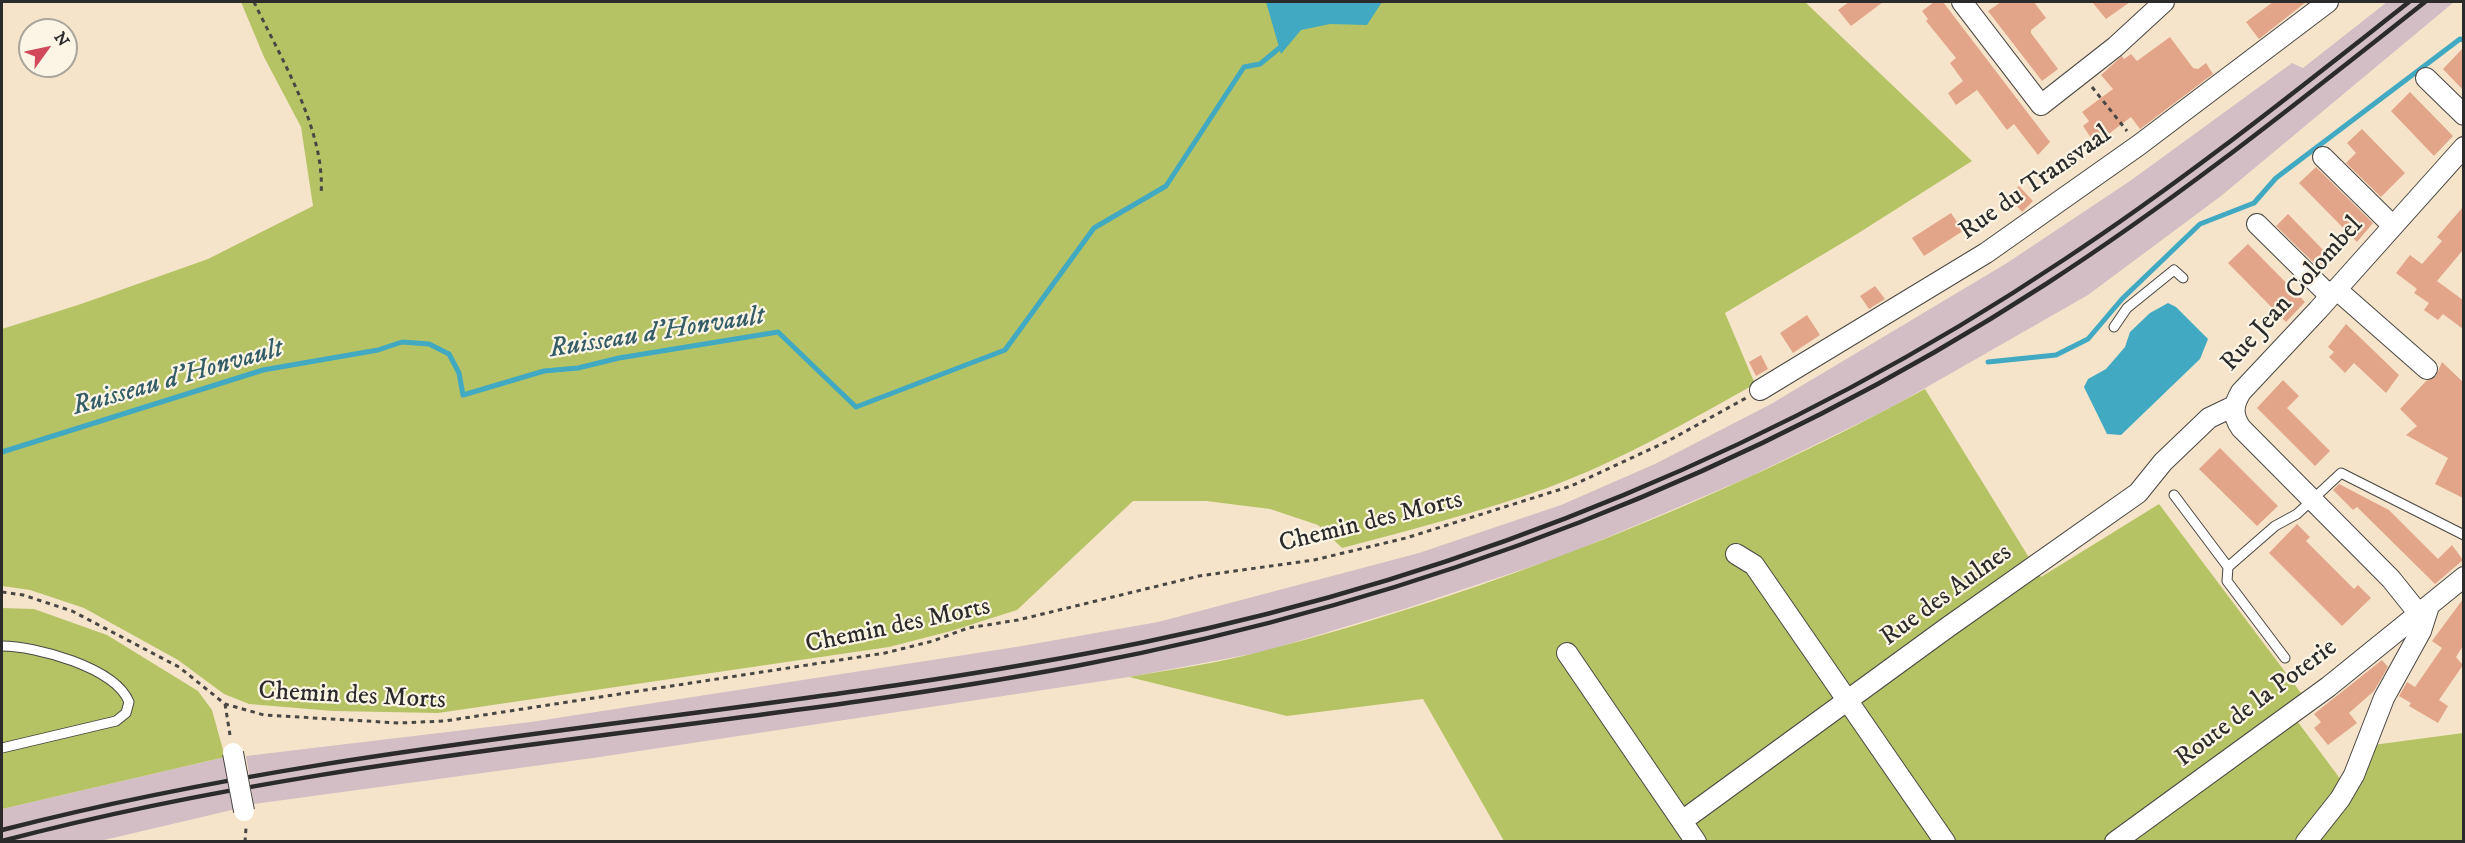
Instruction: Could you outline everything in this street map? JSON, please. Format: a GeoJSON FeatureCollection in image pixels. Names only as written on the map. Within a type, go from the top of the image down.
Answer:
{"type":"FeatureCollection","features":[{"type":"Feature","properties":{"kind":"street"},"geometry":{"type":"LineString","coordinates":[[1962,2],[2042,105],[2126,38],[2164,2]]}},
{"type":"Feature","properties":{"kind":"street","name":"Rue du Transvaal"},"geometry":{"type":"LineString","coordinates":[[1760,390],[1971,263],[2139,145],[2328,2]]}},
{"type":"Feature","properties":{"kind":"street"},"geometry":{"type":"LineString","coordinates":[[2426,78],[2463,116]]}},
{"type":"Feature","properties":{"kind":"street","name":"Rue Jean Colombel"},"geometry":{"type":"LineString","coordinates":[[2424,610],[2241,428],[2234,406],[2241,392],[2463,147]]}},
{"type":"Feature","properties":{"kind":"street"},"geometry":{"type":"LineString","coordinates":[[2323,157],[2393,226]]}},
{"type":"Feature","properties":{"kind":"street"},"geometry":{"type":"LineString","coordinates":[[2257,224],[2333,293],[2427,369]]}},
{"type":"Feature","properties":{"kind":"street","name":"Rue des Aulnes"},"geometry":{"type":"LineString","coordinates":[[1682,821],[1948,627],[2138,493],[2163,462],[2209,418],[2234,406]]}},
{"type":"Feature","properties":{"kind":"street"},"geometry":{"type":"LineString","coordinates":[[1736,554],[1754,565],[1945,842]]}},
{"type":"Feature","properties":{"kind":"street","name":"Route de la Poterie"},"geometry":{"type":"LineString","coordinates":[[2115,842],[2278,725],[2463,577]]}},
{"type":"Feature","properties":{"kind":"street"},"geometry":{"type":"LineString","coordinates":[[2306,842],[2340,799],[2354,775],[2384,698],[2421,631],[2424,610]]}},
{"type":"Feature","properties":{"kind":"street"},"geometry":{"type":"LineString","coordinates":[[1567,653],[1696,842]]}},
{"type":"Feature","properties":{"kind":"street"},"geometry":{"type":"LineString","coordinates":[[233,753],[244,811]]}},
{"type":"Feature","properties":{"kind":"lane"},"geometry":{"type":"LineString","coordinates":[[2114,327],[2127,308],[2174,270],[2183,278]]}},
{"type":"Feature","properties":{"kind":"lane"},"geometry":{"type":"LineString","coordinates":[[2228,567],[2275,526],[2297,514],[2341,472],[2463,535]]}},
{"type":"Feature","properties":{"kind":"lane"},"geometry":{"type":"LineString","coordinates":[[2174,495],[2228,567],[2227,582],[2285,658]]}},
{"type":"Feature","properties":{"kind":"lane"},"geometry":{"type":"LineString","coordinates":[[2,646],[33,648],[74,662],[117,685],[129,702],[126,713],[116,721],[2,748]]}},
{"type":"Feature","properties":{"kind":"path"},"geometry":{"type":"LineString","coordinates":[[254,2],[313,133],[321,172],[321,195]]}},
{"type":"Feature","properties":{"kind":"path"},"geometry":{"type":"LineString","coordinates":[[2081,74],[2139,145]]}},
{"type":"Feature","properties":{"kind":"path","name":"Chemin des Morts"},"geometry":{"type":"LineString","coordinates":[[2,592],[38,599],[80,615],[179,667],[225,704],[271,715],[399,723],[445,721],[885,653],[918,646],[968,628],[1018,620],[1199,576],[1314,560],[1406,538],[1571,486],[1668,441],[1760,390]]}},
{"type":"Feature","properties":{"kind":"path"},"geometry":{"type":"LineString","coordinates":[[225,704],[233,753]]}},
{"type":"Feature","properties":{"kind":"shaded area"},"geometry":{"type":"Polygon","coordinates":[[[2387,2],[2454,2],[2221,196],[2088,295],[1892,407],[1747,478],[1566,555],[1404,609],[1262,652],[1129,677],[593,758],[254,804],[246,756],[531,722],[1016,647],[1158,622],[1419,553],[1561,505],[1655,464],[1771,404],[2007,263],[2130,181],[2292,63],[2303,68],[2387,2]]]}},
{"type":"Feature","properties":{"kind":"shaded area"},"geometry":{"type":"Polygon","coordinates":[[[225,757],[236,809],[100,841],[2,842],[2,809],[225,757]]]}},
{"type":"Feature","properties":{"kind":"green space"},"geometry":{"type":"Polygon","coordinates":[[[241,2],[1805,2],[1972,161],[1857,234],[1725,313],[1755,384],[1601,466],[1547,488],[1496,505],[1342,548],[1318,525],[1270,509],[1206,501],[1133,501],[1017,610],[951,631],[889,647],[438,713],[333,711],[249,704],[224,694],[178,660],[84,608],[30,590],[2,586],[2,329],[208,259],[313,206],[301,127],[264,57],[241,2]]]}},
{"type":"Feature","properties":{"kind":"green space"},"geometry":{"type":"Polygon","coordinates":[[[1925,389],[2041,577],[2159,504],[2304,697],[2286,706],[2350,792],[2373,745],[2463,733],[2463,841],[1504,841],[1423,699],[1287,716],[1129,677],[1263,651],[1434,601],[1519,572],[1685,506],[1846,430],[1925,389]]]}},
{"type":"Feature","properties":{"kind":"green space"},"geometry":{"type":"Polygon","coordinates":[[[2,608],[34,609],[107,635],[198,691],[212,710],[225,757],[2,809],[2,608]]]}},
{"type":"Feature","properties":{"kind":"water"},"geometry":{"type":"Polygon","coordinates":[[[1266,2],[1382,2],[1367,25],[1330,24],[1301,30],[1281,54],[1266,2]]]}},
{"type":"Feature","properties":{"kind":"water"},"geometry":{"type":"Polygon","coordinates":[[[2168,303],[2176,307],[2208,339],[2200,359],[2121,435],[2107,434],[2084,387],[2088,379],[2106,369],[2125,347],[2130,332],[2150,313],[2168,303]]]}},
{"type":"Feature","properties":{"kind":"building"},"geometry":{"type":"Polygon","coordinates":[[[1849,2],[1883,2],[1851,26],[1838,10],[1849,2]]]}},
{"type":"Feature","properties":{"kind":"building"},"geometry":{"type":"Polygon","coordinates":[[[1934,2],[1943,2],[2050,142],[2038,155],[2014,124],[2007,130],[1977,90],[1956,105],[1948,93],[1963,81],[1950,63],[1956,58],[1926,21],[1928,19],[1922,11],[1934,2]]]}},
{"type":"Feature","properties":{"kind":"building"},"geometry":{"type":"Polygon","coordinates":[[[2001,2],[2034,2],[2046,18],[2031,30],[2031,33],[2058,69],[2042,81],[1988,11],[2001,2]]]}},
{"type":"Feature","properties":{"kind":"building"},"geometry":{"type":"Polygon","coordinates":[[[2092,2],[2130,2],[2106,19],[2092,2]]]}},
{"type":"Feature","properties":{"kind":"building"},"geometry":{"type":"Polygon","coordinates":[[[2273,2],[2306,2],[2259,39],[2246,22],[2273,2]]]}},
{"type":"Feature","properties":{"kind":"building"},"geometry":{"type":"Polygon","coordinates":[[[2170,37],[2193,68],[2198,69],[2206,63],[2213,74],[2140,129],[2131,117],[2102,139],[2098,133],[2091,138],[2083,126],[2089,121],[2082,112],[2113,89],[2101,75],[2122,56],[2124,59],[2131,54],[2137,61],[2170,37]]]}},
{"type":"Feature","properties":{"kind":"building"},"geometry":{"type":"Polygon","coordinates":[[[2463,48],[2463,90],[2443,69],[2463,48]]]}},
{"type":"Feature","properties":{"kind":"building"},"geometry":{"type":"Polygon","coordinates":[[[2410,92],[2453,136],[2434,156],[2391,111],[2410,92]]]}},
{"type":"Feature","properties":{"kind":"building"},"geometry":{"type":"Polygon","coordinates":[[[2362,129],[2405,173],[2381,197],[2346,163],[2356,153],[2347,143],[2362,129]]]}},
{"type":"Feature","properties":{"kind":"building"},"geometry":{"type":"Polygon","coordinates":[[[2316,167],[2373,223],[2357,242],[2299,183],[2316,167]]]}},
{"type":"Feature","properties":{"kind":"building"},"geometry":{"type":"Polygon","coordinates":[[[2019,186],[2033,201],[2022,212],[2008,196],[2019,186]]]}},
{"type":"Feature","properties":{"kind":"building"},"geometry":{"type":"Polygon","coordinates":[[[2463,207],[2463,250],[2437,281],[2463,300],[2463,329],[2443,314],[2438,320],[2424,310],[2429,303],[2414,293],[2417,289],[2396,273],[2410,255],[2422,264],[2442,241],[2437,237],[2463,207]]]}},
{"type":"Feature","properties":{"kind":"building"},"geometry":{"type":"Polygon","coordinates":[[[1951,213],[1963,231],[1924,256],[1912,238],[1951,213]]]}},
{"type":"Feature","properties":{"kind":"building"},"geometry":{"type":"Polygon","coordinates":[[[2288,214],[2330,257],[2319,268],[2276,226],[2288,214]]]}},
{"type":"Feature","properties":{"kind":"building"},"geometry":{"type":"Polygon","coordinates":[[[2248,244],[2305,302],[2286,322],[2228,263],[2248,244]]]}},
{"type":"Feature","properties":{"kind":"building"},"geometry":{"type":"Polygon","coordinates":[[[1875,286],[1885,299],[1869,309],[1860,296],[1875,286]]]}},
{"type":"Feature","properties":{"kind":"building"},"geometry":{"type":"Polygon","coordinates":[[[1807,315],[1820,335],[1793,353],[1780,333],[1807,315]]]}},
{"type":"Feature","properties":{"kind":"building"},"geometry":{"type":"Polygon","coordinates":[[[2346,324],[2399,375],[2386,393],[2354,363],[2345,373],[2329,357],[2334,352],[2328,347],[2346,324]]]}},
{"type":"Feature","properties":{"kind":"building"},"geometry":{"type":"Polygon","coordinates":[[[1761,355],[1768,369],[1756,376],[1749,362],[1761,355]]]}},
{"type":"Feature","properties":{"kind":"building"},"geometry":{"type":"Polygon","coordinates":[[[2442,362],[2463,382],[2463,498],[2435,484],[2448,458],[2406,435],[2417,426],[2400,409],[2426,381],[2436,376],[2442,362]]]}},
{"type":"Feature","properties":{"kind":"building"},"geometry":{"type":"Polygon","coordinates":[[[2283,380],[2299,396],[2287,408],[2330,451],[2315,466],[2257,408],[2283,380]]]}},
{"type":"Feature","properties":{"kind":"building"},"geometry":{"type":"Polygon","coordinates":[[[2220,448],[2278,506],[2257,526],[2199,469],[2220,448]]]}},
{"type":"Feature","properties":{"kind":"building"},"geometry":{"type":"Polygon","coordinates":[[[2339,484],[2389,510],[2438,559],[2452,545],[2463,560],[2435,584],[2357,507],[2353,510],[2333,490],[2339,484]]]}},
{"type":"Feature","properties":{"kind":"building"},"geometry":{"type":"Polygon","coordinates":[[[2297,524],[2310,537],[2306,541],[2354,589],[2358,585],[2371,598],[2342,626],[2269,553],[2297,524]]]}},
{"type":"Feature","properties":{"kind":"building"},"geometry":{"type":"Polygon","coordinates":[[[2463,599],[2463,646],[2456,657],[2463,665],[2439,700],[2448,706],[2438,723],[2409,706],[2411,703],[2399,696],[2407,682],[2415,687],[2442,648],[2432,641],[2463,599]]]}},
{"type":"Feature","properties":{"kind":"building"},"geometry":{"type":"Polygon","coordinates":[[[2382,660],[2388,667],[2374,691],[2349,713],[2357,723],[2328,745],[2314,728],[2321,722],[2314,714],[2382,660]]]}},
{"type":"Feature","properties":{"kind":"waterway"},"geometry":{"type":"LineString","coordinates":[[1988,362],[2056,355],[2088,339],[2122,299],[2200,224],[2254,203],[2276,178],[2460,39],[2464,40]]}},
{"type":"Feature","properties":{"kind":"waterway","name":"Ruisseau d'Honvault"},"geometry":{"type":"LineString","coordinates":[[2,452],[263,370],[378,350],[402,342],[429,344],[449,354],[459,373],[463,395],[544,371],[578,368],[619,358],[778,332],[856,407],[1005,350],[1094,228],[1166,186],[1244,67],[1260,64],[1283,45]]}},
{"type":"Feature","properties":{"kind":"railway"},"geometry":{"type":"LineString","coordinates":[[2,830],[143,797],[285,771],[428,748],[859,691],[1145,642],[1267,614],[1388,580],[1506,540],[1623,495],[1738,444],[1850,388],[1959,326],[2065,259],[2154,198],[2409,2]]}},
{"type":"Feature","properties":{"kind":"railway"},"geometry":{"type":"LineString","coordinates":[[2,841],[134,810],[268,784],[402,762],[807,709],[1076,666],[1205,639],[1332,606],[1457,567],[1580,522],[1700,472],[1818,415],[1934,353],[2046,284],[2192,183],[2425,2]]}}]}
